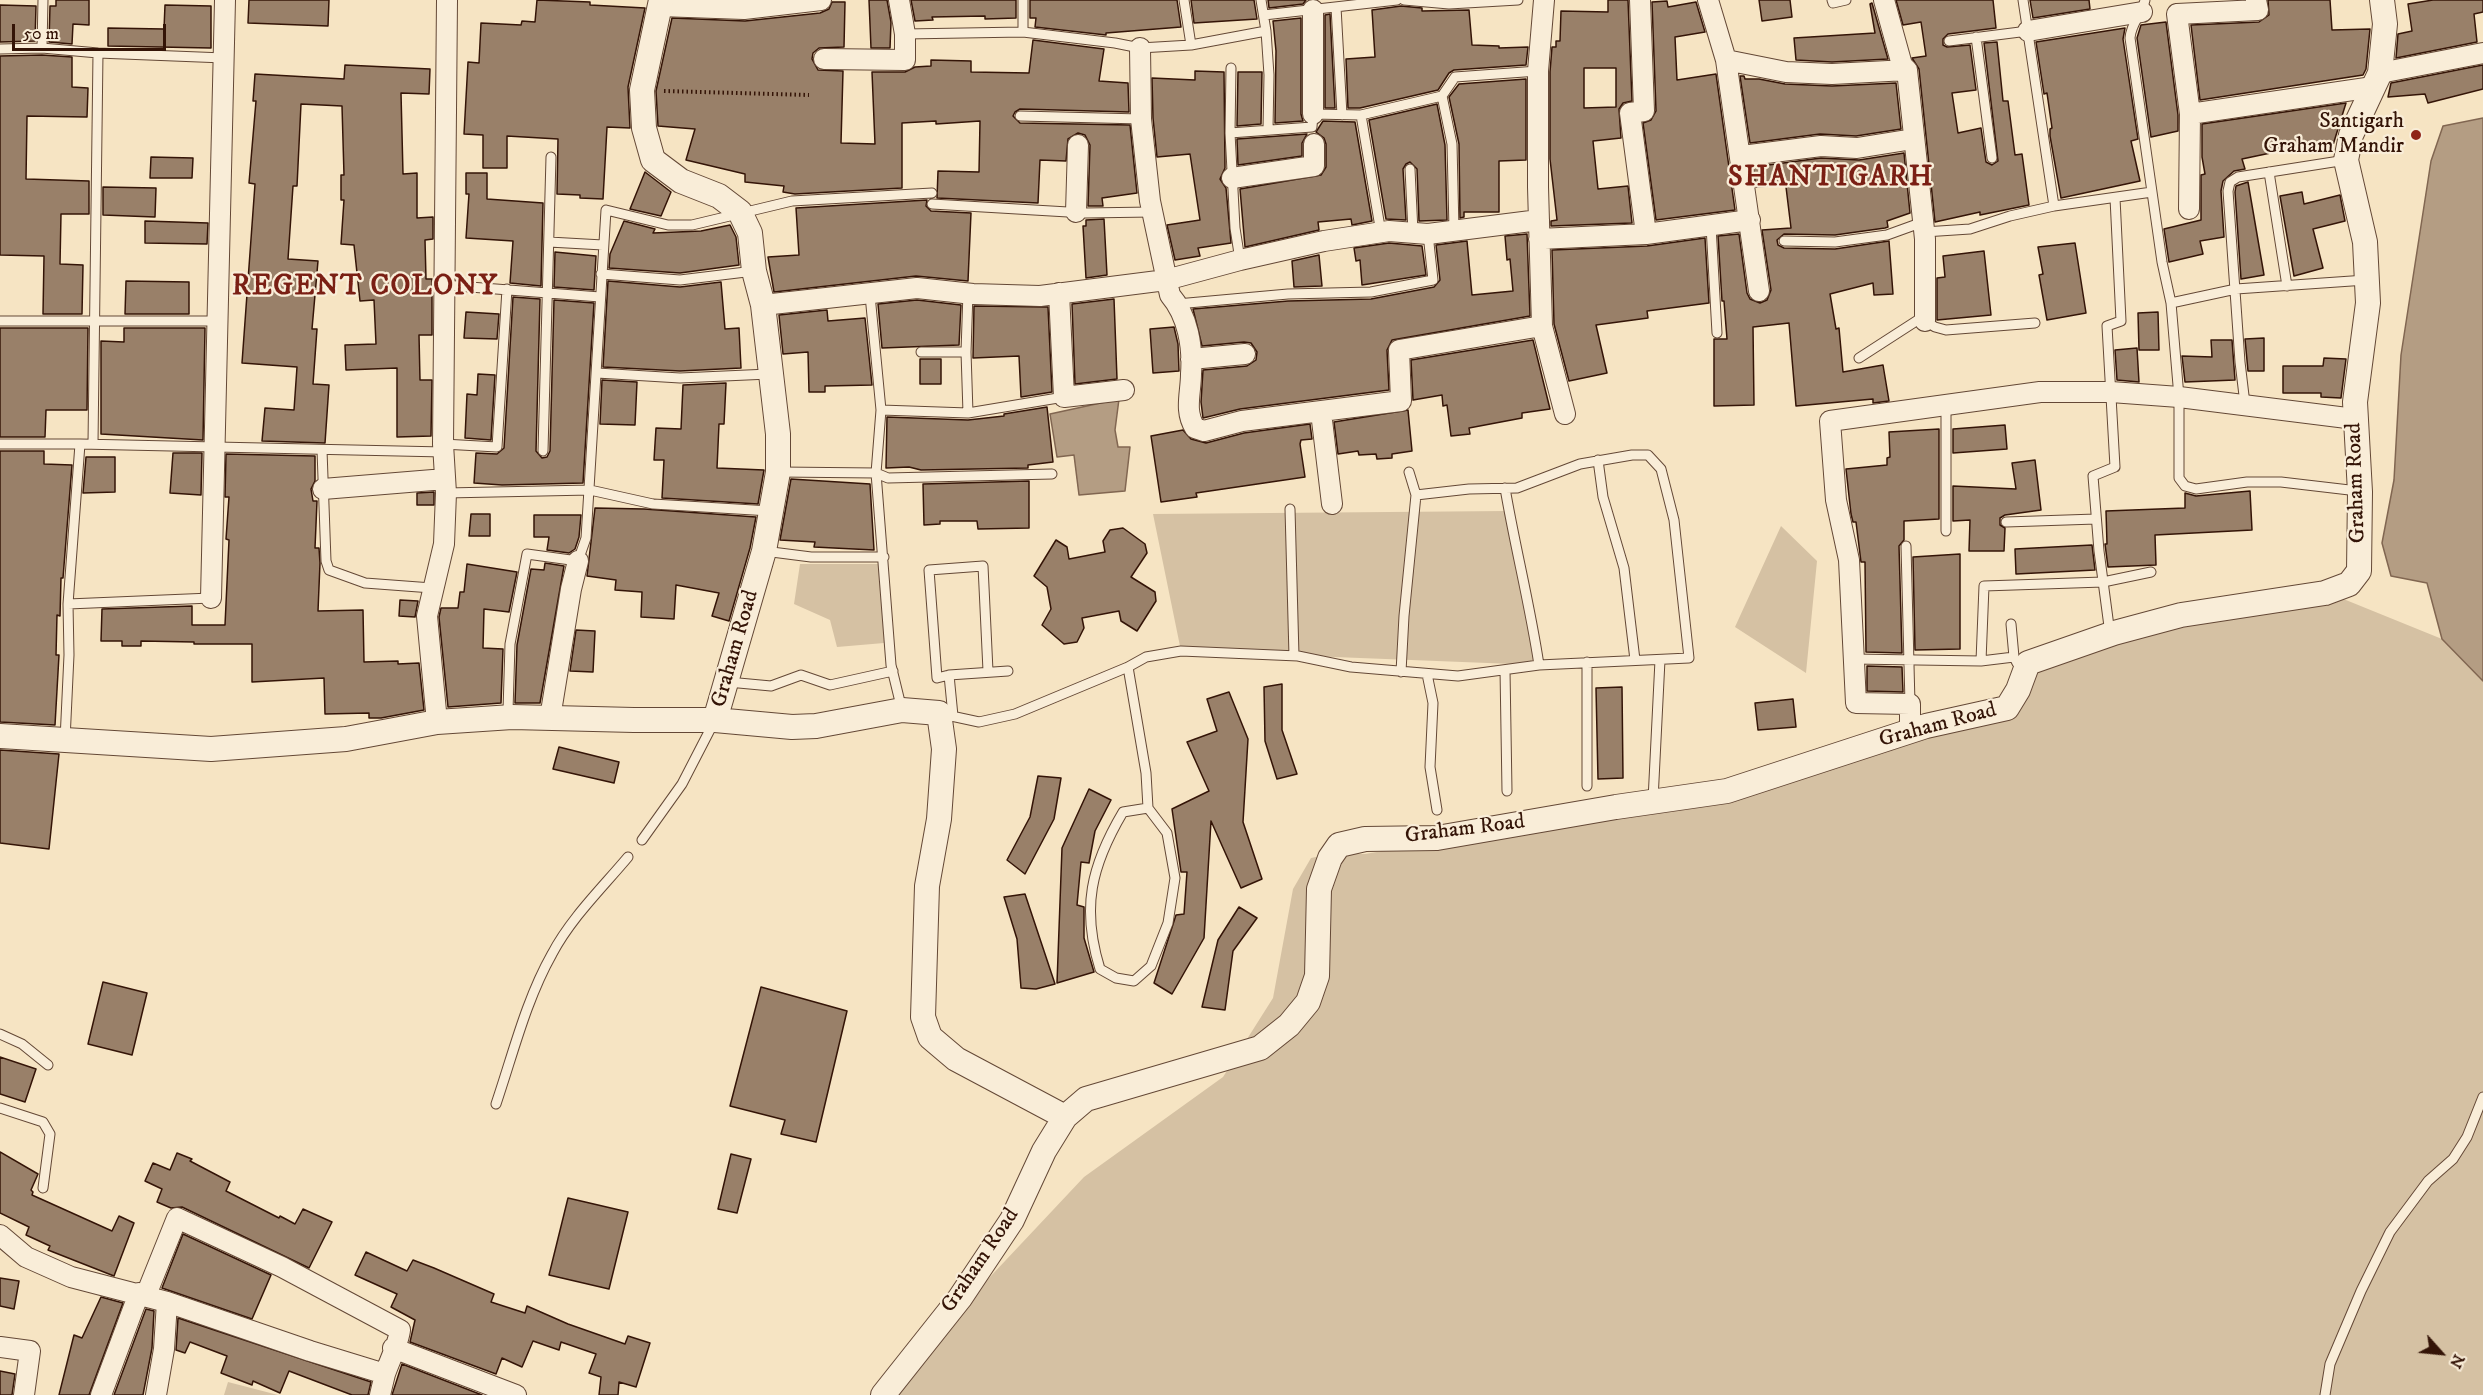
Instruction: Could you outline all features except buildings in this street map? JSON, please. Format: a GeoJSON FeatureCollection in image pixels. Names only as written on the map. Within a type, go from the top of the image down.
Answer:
{"type":"FeatureCollection","features":[{"type":"Feature","properties":{"kind":"street"},"geometry":{"type":"LineString","coordinates":[[211,598],[225,0]]}},
{"type":"Feature","properties":{"kind":"street"},"geometry":{"type":"LineString","coordinates":[[436,722],[427,616],[444,544],[447,0]]}},
{"type":"Feature","properties":{"kind":"street"},"geometry":{"type":"LineString","coordinates":[[740,212],[719,196],[681,181],[653,160],[644,128],[642,90],[660,3],[744,9],[821,0]]}},
{"type":"Feature","properties":{"kind":"street"},"geometry":{"type":"LineString","coordinates":[[824,59],[905,60],[905,34],[899,0]]}},
{"type":"Feature","properties":{"kind":"street"},"geometry":{"type":"LineString","coordinates":[[1544,0],[1538,71],[1542,326],[1564,414]]}},
{"type":"Feature","properties":{"kind":"street"},"geometry":{"type":"LineString","coordinates":[[1640,0],[1644,111],[1630,113],[1646,234]]}},
{"type":"Feature","properties":{"kind":"street"},"geometry":{"type":"LineString","coordinates":[[1708,0],[1726,60],[1742,156],[1760,291]]}},
{"type":"Feature","properties":{"kind":"street"},"geometry":{"type":"LineString","coordinates":[[1884,0],[1902,65],[1907,70],[1923,227],[1924,318]]}},
{"type":"Feature","properties":{"kind":"street"},"geometry":{"type":"LineString","coordinates":[[2190,208],[2190,114],[2177,14],[2258,10],[2256,0]]}},
{"type":"Feature","properties":{"kind":"street","name":"Graham Road"},"geometry":{"type":"LineString","coordinates":[[883,1395],[960,1298],[1005,1230],[1044,1151],[1065,1117],[1086,1099],[1260,1048],[1289,1025],[1308,1002],[1317,976],[1320,889],[1330,858],[1339,846],[1365,839],[1437,838],[1727,791],[1910,732],[2007,708],[2018,690],[2019,666],[2110,634],[2181,615],[2325,593],[2349,584],[2359,571],[2360,492],[2355,402],[2368,303],[2365,242],[2346,160],[2351,135],[2376,80],[2385,24],[2382,0]]}},
{"type":"Feature","properties":{"kind":"street"},"geometry":{"type":"LineString","coordinates":[[2028,30],[2143,6]]}},
{"type":"Feature","properties":{"kind":"street"},"geometry":{"type":"LineString","coordinates":[[1313,10],[1313,114]]}},
{"type":"Feature","properties":{"kind":"street"},"geometry":{"type":"LineString","coordinates":[[1140,48],[1141,119],[1152,212],[1170,295],[1177,304],[1189,334],[1191,359],[1188,398],[1190,421],[1195,428],[1204,431],[1242,421],[1401,401],[1399,350],[1542,326]]}},
{"type":"Feature","properties":{"kind":"street"},"geometry":{"type":"LineString","coordinates":[[2190,114],[2376,80],[2483,53]]}},
{"type":"Feature","properties":{"kind":"street"},"geometry":{"type":"LineString","coordinates":[[1726,60],[1786,72],[1832,74],[1907,70]]}},
{"type":"Feature","properties":{"kind":"street"},"geometry":{"type":"LineString","coordinates":[[1742,156],[1821,146],[1857,148],[1913,139]]}},
{"type":"Feature","properties":{"kind":"street"},"geometry":{"type":"LineString","coordinates":[[1232,178],[1314,166],[1314,144]]}},
{"type":"Feature","properties":{"kind":"street"},"geometry":{"type":"LineString","coordinates":[[1076,213],[1078,145]]}},
{"type":"Feature","properties":{"kind":"street","name":"Graham Road"},"geometry":{"type":"LineString","coordinates":[[740,212],[750,233],[754,271],[763,305],[778,434],[778,472],[773,511],[764,551],[715,720],[792,727],[816,726],[902,710],[946,715]]}},
{"type":"Feature","properties":{"kind":"street"},"geometry":{"type":"LineString","coordinates":[[763,305],[870,295],[917,288],[1040,296],[1166,280],[1324,241],[1381,233],[1539,230],[1646,234],[1750,220]]}},
{"type":"Feature","properties":{"kind":"street"},"geometry":{"type":"LineString","coordinates":[[1059,293],[1064,397],[1124,390]]}},
{"type":"Feature","properties":{"kind":"street"},"geometry":{"type":"LineString","coordinates":[[1191,359],[1245,354]]}},
{"type":"Feature","properties":{"kind":"street"},"geometry":{"type":"LineString","coordinates":[[1910,732],[1910,704],[1856,703],[1850,560],[1836,500],[1830,421],[2040,392],[2111,392],[2179,397],[2355,418]]}},
{"type":"Feature","properties":{"kind":"street"},"geometry":{"type":"LineString","coordinates":[[1321,412],[1332,504]]}},
{"type":"Feature","properties":{"kind":"street"},"geometry":{"type":"LineString","coordinates":[[323,489],[445,486]]}},
{"type":"Feature","properties":{"kind":"street"},"geometry":{"type":"LineString","coordinates":[[550,718],[571,589],[578,561]]}},
{"type":"Feature","properties":{"kind":"street"},"geometry":{"type":"LineString","coordinates":[[946,715],[939,819],[927,886],[923,1017],[930,1037],[956,1059],[1065,1117]]}},
{"type":"Feature","properties":{"kind":"street"},"geometry":{"type":"LineString","coordinates":[[0,736],[114,745],[211,749],[346,739],[436,722],[512,717],[715,720]]}},
{"type":"Feature","properties":{"kind":"street"},"geometry":{"type":"LineString","coordinates":[[101,1395],[142,1294],[177,1218],[282,1267],[400,1330],[380,1395]]}},
{"type":"Feature","properties":{"kind":"street"},"geometry":{"type":"LineString","coordinates":[[0,1235],[26,1257],[71,1277],[142,1294],[385,1374]]}},
{"type":"Feature","properties":{"kind":"street"},"geometry":{"type":"LineString","coordinates":[[156,1395],[164,1348],[167,1302]]}},
{"type":"Feature","properties":{"kind":"street"},"geometry":{"type":"LineString","coordinates":[[0,1347],[30,1351],[24,1395]]}},
{"type":"Feature","properties":{"kind":"street"},"geometry":{"type":"LineString","coordinates":[[393,1348],[516,1395]]}},
{"type":"Feature","properties":{"kind":"lane"},"geometry":{"type":"LineString","coordinates":[[42,48],[43,0]]}},
{"type":"Feature","properties":{"kind":"lane"},"geometry":{"type":"LineString","coordinates":[[1023,0],[1023,32]]}},
{"type":"Feature","properties":{"kind":"lane"},"geometry":{"type":"LineString","coordinates":[[1184,0],[1191,45]]}},
{"type":"Feature","properties":{"kind":"lane"},"geometry":{"type":"LineString","coordinates":[[1261,0],[1269,75],[1268,129]]}},
{"type":"Feature","properties":{"kind":"lane"},"geometry":{"type":"LineString","coordinates":[[1264,15],[1397,0]]}},
{"type":"Feature","properties":{"kind":"lane"},"geometry":{"type":"LineString","coordinates":[[1404,0],[1449,4],[1518,0]]}},
{"type":"Feature","properties":{"kind":"lane"},"geometry":{"type":"LineString","coordinates":[[1832,0],[1833,3],[1846,0]]}},
{"type":"Feature","properties":{"kind":"lane"},"geometry":{"type":"LineString","coordinates":[[2023,0],[2054,206]]}},
{"type":"Feature","properties":{"kind":"lane"},"geometry":{"type":"LineString","coordinates":[[2143,6],[2131,28],[2130,38],[2162,262],[2171,303],[2179,397],[2179,478],[2185,486],[2196,489],[2247,482],[2281,482],[2360,492]]}},
{"type":"Feature","properties":{"kind":"lane"},"geometry":{"type":"LineString","coordinates":[[1336,7],[1342,115]]}},
{"type":"Feature","properties":{"kind":"lane"},"geometry":{"type":"LineString","coordinates":[[1949,41],[2028,30]]}},
{"type":"Feature","properties":{"kind":"lane"},"geometry":{"type":"LineString","coordinates":[[905,34],[1023,32],[1140,48],[1191,45],[1266,31]]}},
{"type":"Feature","properties":{"kind":"lane"},"geometry":{"type":"LineString","coordinates":[[1976,37],[1992,158]]}},
{"type":"Feature","properties":{"kind":"lane"},"geometry":{"type":"LineString","coordinates":[[0,49],[42,48],[98,53],[224,58]]}},
{"type":"Feature","properties":{"kind":"lane"},"geometry":{"type":"LineString","coordinates":[[93,443],[98,53]]}},
{"type":"Feature","properties":{"kind":"lane"},"geometry":{"type":"LineString","coordinates":[[1231,68],[1230,133],[1234,228],[1240,260]]}},
{"type":"Feature","properties":{"kind":"lane"},"geometry":{"type":"LineString","coordinates":[[1230,133],[1312,127],[1313,114],[1361,115],[1442,96],[1455,77],[1538,71]]}},
{"type":"Feature","properties":{"kind":"lane"},"geometry":{"type":"LineString","coordinates":[[1442,96],[1452,144],[1454,230]]}},
{"type":"Feature","properties":{"kind":"lane"},"geometry":{"type":"LineString","coordinates":[[1361,115],[1381,233]]}},
{"type":"Feature","properties":{"kind":"lane"},"geometry":{"type":"LineString","coordinates":[[1020,116],[1141,119]]}},
{"type":"Feature","properties":{"kind":"lane"},"geometry":{"type":"LineString","coordinates":[[543,451],[551,157]]}},
{"type":"Feature","properties":{"kind":"lane"},"geometry":{"type":"LineString","coordinates":[[2245,404],[2228,185],[2233,179],[2346,160]]}},
{"type":"Feature","properties":{"kind":"lane"},"geometry":{"type":"LineString","coordinates":[[1177,304],[1288,294],[1371,292],[1433,280],[1421,233],[1410,169]]}},
{"type":"Feature","properties":{"kind":"lane"},"geometry":{"type":"LineString","coordinates":[[2269,172],[2287,286]]}},
{"type":"Feature","properties":{"kind":"lane"},"geometry":{"type":"LineString","coordinates":[[1784,241],[1835,242],[1887,235],[1923,227],[1970,229],[2010,216],[2054,206],[2152,192]]}},
{"type":"Feature","properties":{"kind":"lane"},"geometry":{"type":"LineString","coordinates":[[508,711],[510,644],[527,554],[578,561],[586,538],[606,210],[668,225],[692,225],[792,201],[932,193]]}},
{"type":"Feature","properties":{"kind":"lane"},"geometry":{"type":"LineString","coordinates":[[2110,634],[2092,476],[2115,467],[2107,326],[2121,321],[2115,198]]}},
{"type":"Feature","properties":{"kind":"lane"},"geometry":{"type":"LineString","coordinates":[[932,204],[1076,213],[1152,212]]}},
{"type":"Feature","properties":{"kind":"lane"},"geometry":{"type":"LineString","coordinates":[[1711,226],[1717,333]]}},
{"type":"Feature","properties":{"kind":"lane"},"geometry":{"type":"LineString","coordinates":[[549,242],[603,245]]}},
{"type":"Feature","properties":{"kind":"lane"},"geometry":{"type":"LineString","coordinates":[[601,274],[680,280],[754,271]]}},
{"type":"Feature","properties":{"kind":"lane"},"geometry":{"type":"LineString","coordinates":[[2171,303],[2236,289],[2367,280]]}},
{"type":"Feature","properties":{"kind":"lane"},"geometry":{"type":"LineString","coordinates":[[444,285],[600,297]]}},
{"type":"Feature","properties":{"kind":"lane"},"geometry":{"type":"LineString","coordinates":[[0,444],[93,443],[322,450],[497,447],[507,290]]}},
{"type":"Feature","properties":{"kind":"lane"},"geometry":{"type":"LineString","coordinates":[[968,292],[966,352],[968,413]]}},
{"type":"Feature","properties":{"kind":"lane"},"geometry":{"type":"LineString","coordinates":[[870,295],[881,410],[876,473],[892,671],[902,710]]}},
{"type":"Feature","properties":{"kind":"lane"},"geometry":{"type":"LineString","coordinates":[[1859,358],[1924,318],[1935,327],[1946,330],[2035,323]]}},
{"type":"Feature","properties":{"kind":"lane"},"geometry":{"type":"LineString","coordinates":[[0,321],[218,321]]}},
{"type":"Feature","properties":{"kind":"lane"},"geometry":{"type":"LineString","coordinates":[[921,352],[966,352]]}},
{"type":"Feature","properties":{"kind":"lane"},"geometry":{"type":"LineString","coordinates":[[597,373],[680,378],[770,374]]}},
{"type":"Feature","properties":{"kind":"lane"},"geometry":{"type":"LineString","coordinates":[[881,410],[968,413],[1064,397]]}},
{"type":"Feature","properties":{"kind":"lane"},"geometry":{"type":"LineString","coordinates":[[1946,406],[1946,531]]}},
{"type":"Feature","properties":{"kind":"lane"},"geometry":{"type":"LineString","coordinates":[[65,740],[69,655],[68,604],[80,444]]}},
{"type":"Feature","properties":{"kind":"lane"},"geometry":{"type":"LineString","coordinates":[[322,450],[326,561],[329,570],[365,583],[432,588]]}},
{"type":"Feature","properties":{"kind":"lane"},"geometry":{"type":"LineString","coordinates":[[949,675],[946,715],[979,722],[1015,714],[1128,667],[1146,657],[1180,651],[1294,656],[1351,667],[1458,676],[1539,665],[1689,658],[1674,520],[1661,469],[1648,455],[1632,455],[1580,464],[1516,488],[1469,489],[1416,495]]}},
{"type":"Feature","properties":{"kind":"lane"},"geometry":{"type":"LineString","coordinates":[[1598,460],[1603,497],[1624,568],[1635,660]]}},
{"type":"Feature","properties":{"kind":"lane"},"geometry":{"type":"LineString","coordinates":[[778,472],[876,473],[888,478],[1052,474]]}},
{"type":"Feature","properties":{"kind":"lane"},"geometry":{"type":"LineString","coordinates":[[1401,672],[1416,495],[1409,472]]}},
{"type":"Feature","properties":{"kind":"lane"},"geometry":{"type":"LineString","coordinates":[[445,486],[590,490],[653,504],[773,511]]}},
{"type":"Feature","properties":{"kind":"lane"},"geometry":{"type":"LineString","coordinates":[[1505,488],[1539,665]]}},
{"type":"Feature","properties":{"kind":"lane"},"geometry":{"type":"LineString","coordinates":[[1290,509],[1294,656]]}},
{"type":"Feature","properties":{"kind":"lane"},"geometry":{"type":"LineString","coordinates":[[2006,522],[2096,519]]}},
{"type":"Feature","properties":{"kind":"lane"},"geometry":{"type":"LineString","coordinates":[[1906,546],[1910,704]]}},
{"type":"Feature","properties":{"kind":"lane"},"geometry":{"type":"LineString","coordinates":[[764,551],[811,557],[884,557]]}},
{"type":"Feature","properties":{"kind":"lane"},"geometry":{"type":"LineString","coordinates":[[988,671],[983,566],[929,570],[937,678],[988,671],[1008,671]]}},
{"type":"Feature","properties":{"kind":"lane"},"geometry":{"type":"LineString","coordinates":[[1981,660],[1984,586],[2103,582],[2151,572]]}},
{"type":"Feature","properties":{"kind":"lane"},"geometry":{"type":"LineString","coordinates":[[68,604],[211,598]]}},
{"type":"Feature","properties":{"kind":"lane"},"geometry":{"type":"LineString","coordinates":[[1854,659],[1981,660],[2019,666],[2011,624]]}},
{"type":"Feature","properties":{"kind":"lane"},"geometry":{"type":"LineString","coordinates":[[1653,802],[1660,660]]}},
{"type":"Feature","properties":{"kind":"lane"},"geometry":{"type":"LineString","coordinates":[[1587,662],[1587,786]]}},
{"type":"Feature","properties":{"kind":"lane"},"geometry":{"type":"LineString","coordinates":[[1128,667],[1146,773],[1148,808],[1167,833],[1175,878],[1168,923],[1151,966],[1134,981],[1116,978],[1100,969],[1092,945],[1089,904],[1098,867],[1110,835],[1123,812],[1148,808]]}},
{"type":"Feature","properties":{"kind":"lane"},"geometry":{"type":"LineString","coordinates":[[1505,670],[1508,791]]}},
{"type":"Feature","properties":{"kind":"lane"},"geometry":{"type":"LineString","coordinates":[[726,682],[771,686],[801,675],[830,685],[892,671]]}},
{"type":"Feature","properties":{"kind":"lane"},"geometry":{"type":"LineString","coordinates":[[1427,674],[1432,703],[1430,767],[1437,810]]}},
{"type":"Feature","properties":{"kind":"lane"},"geometry":{"type":"LineString","coordinates":[[642,840],[682,784],[715,720]]}},
{"type":"Feature","properties":{"kind":"lane"},"geometry":{"type":"LineString","coordinates":[[496,1104],[533,995],[552,954],[572,923],[628,857]]}},
{"type":"Feature","properties":{"kind":"lane"},"geometry":{"type":"LineString","coordinates":[[0,1046],[3,1035],[22,1044],[48,1065]]}},
{"type":"Feature","properties":{"kind":"lane"},"geometry":{"type":"LineString","coordinates":[[2325,1395],[2330,1364],[2361,1291],[2390,1232],[2428,1181],[2452,1159],[2467,1137],[2483,1096]]}},
{"type":"Feature","properties":{"kind":"lane"},"geometry":{"type":"LineString","coordinates":[[0,1108],[43,1122],[47,1127],[50,1134],[43,1188]]}},
{"type":"Feature","properties":{"kind":"path"},"geometry":{"type":"LineString","coordinates":[[642,90],[809,95]]}},
{"type":"Feature","properties":{"kind":"shaded area"},"geometry":{"type":"Polygon","coordinates":[[[2483,118],[2483,681],[2442,639],[2427,583],[2391,576],[2382,543],[2394,480],[2401,355],[2431,161],[2443,126],[2483,118]]]}},
{"type":"Feature","properties":{"kind":"shaded area"},"geometry":{"type":"Polygon","coordinates":[[[1119,399],[1115,430],[1118,447],[1130,447],[1125,491],[1079,495],[1074,455],[1057,457],[1050,414],[1119,399]]]}},
{"type":"Feature","properties":{"kind":"shaded area"},"geometry":{"type":"Polygon","coordinates":[[[1507,511],[1539,665],[1181,651],[1153,514],[1507,511]]]}},
{"type":"Feature","properties":{"kind":"shaded area"},"geometry":{"type":"Polygon","coordinates":[[[1781,526],[1817,561],[1806,673],[1735,627],[1781,526]]]}},
{"type":"Feature","properties":{"kind":"shaded area"},"geometry":{"type":"Polygon","coordinates":[[[800,564],[881,564],[884,643],[837,647],[830,620],[794,604],[800,564]]]}},
{"type":"Feature","properties":{"kind":"shaded area"},"geometry":{"type":"Polygon","coordinates":[[[2336,596],[2442,639],[2483,681],[2483,1395],[879,1395],[1084,1177],[1223,1077],[1273,998],[1293,889],[1311,858],[1336,853],[1365,854],[1620,811],[2010,714],[2030,667],[2186,618],[2336,596]]]}},
{"type":"Feature","properties":{"kind":"shaded area"},"geometry":{"type":"Polygon","coordinates":[[[228,1382],[278,1395],[224,1395],[228,1382]]]}},
{"type":"Feature","properties":{"kind":"place","name":"Santigarh Graham Mandir"},"geometry":{"type":"Point","coordinates":[2416,135]}},
{"type":"Feature","properties":{"kind":"district","name":"SHANTIGARH"},"geometry":{"type":"Point","coordinates":[1831,179]}},
{"type":"Feature","properties":{"kind":"district","name":"REGENT COLONY"},"geometry":{"type":"Point","coordinates":[365,288]}}]}
